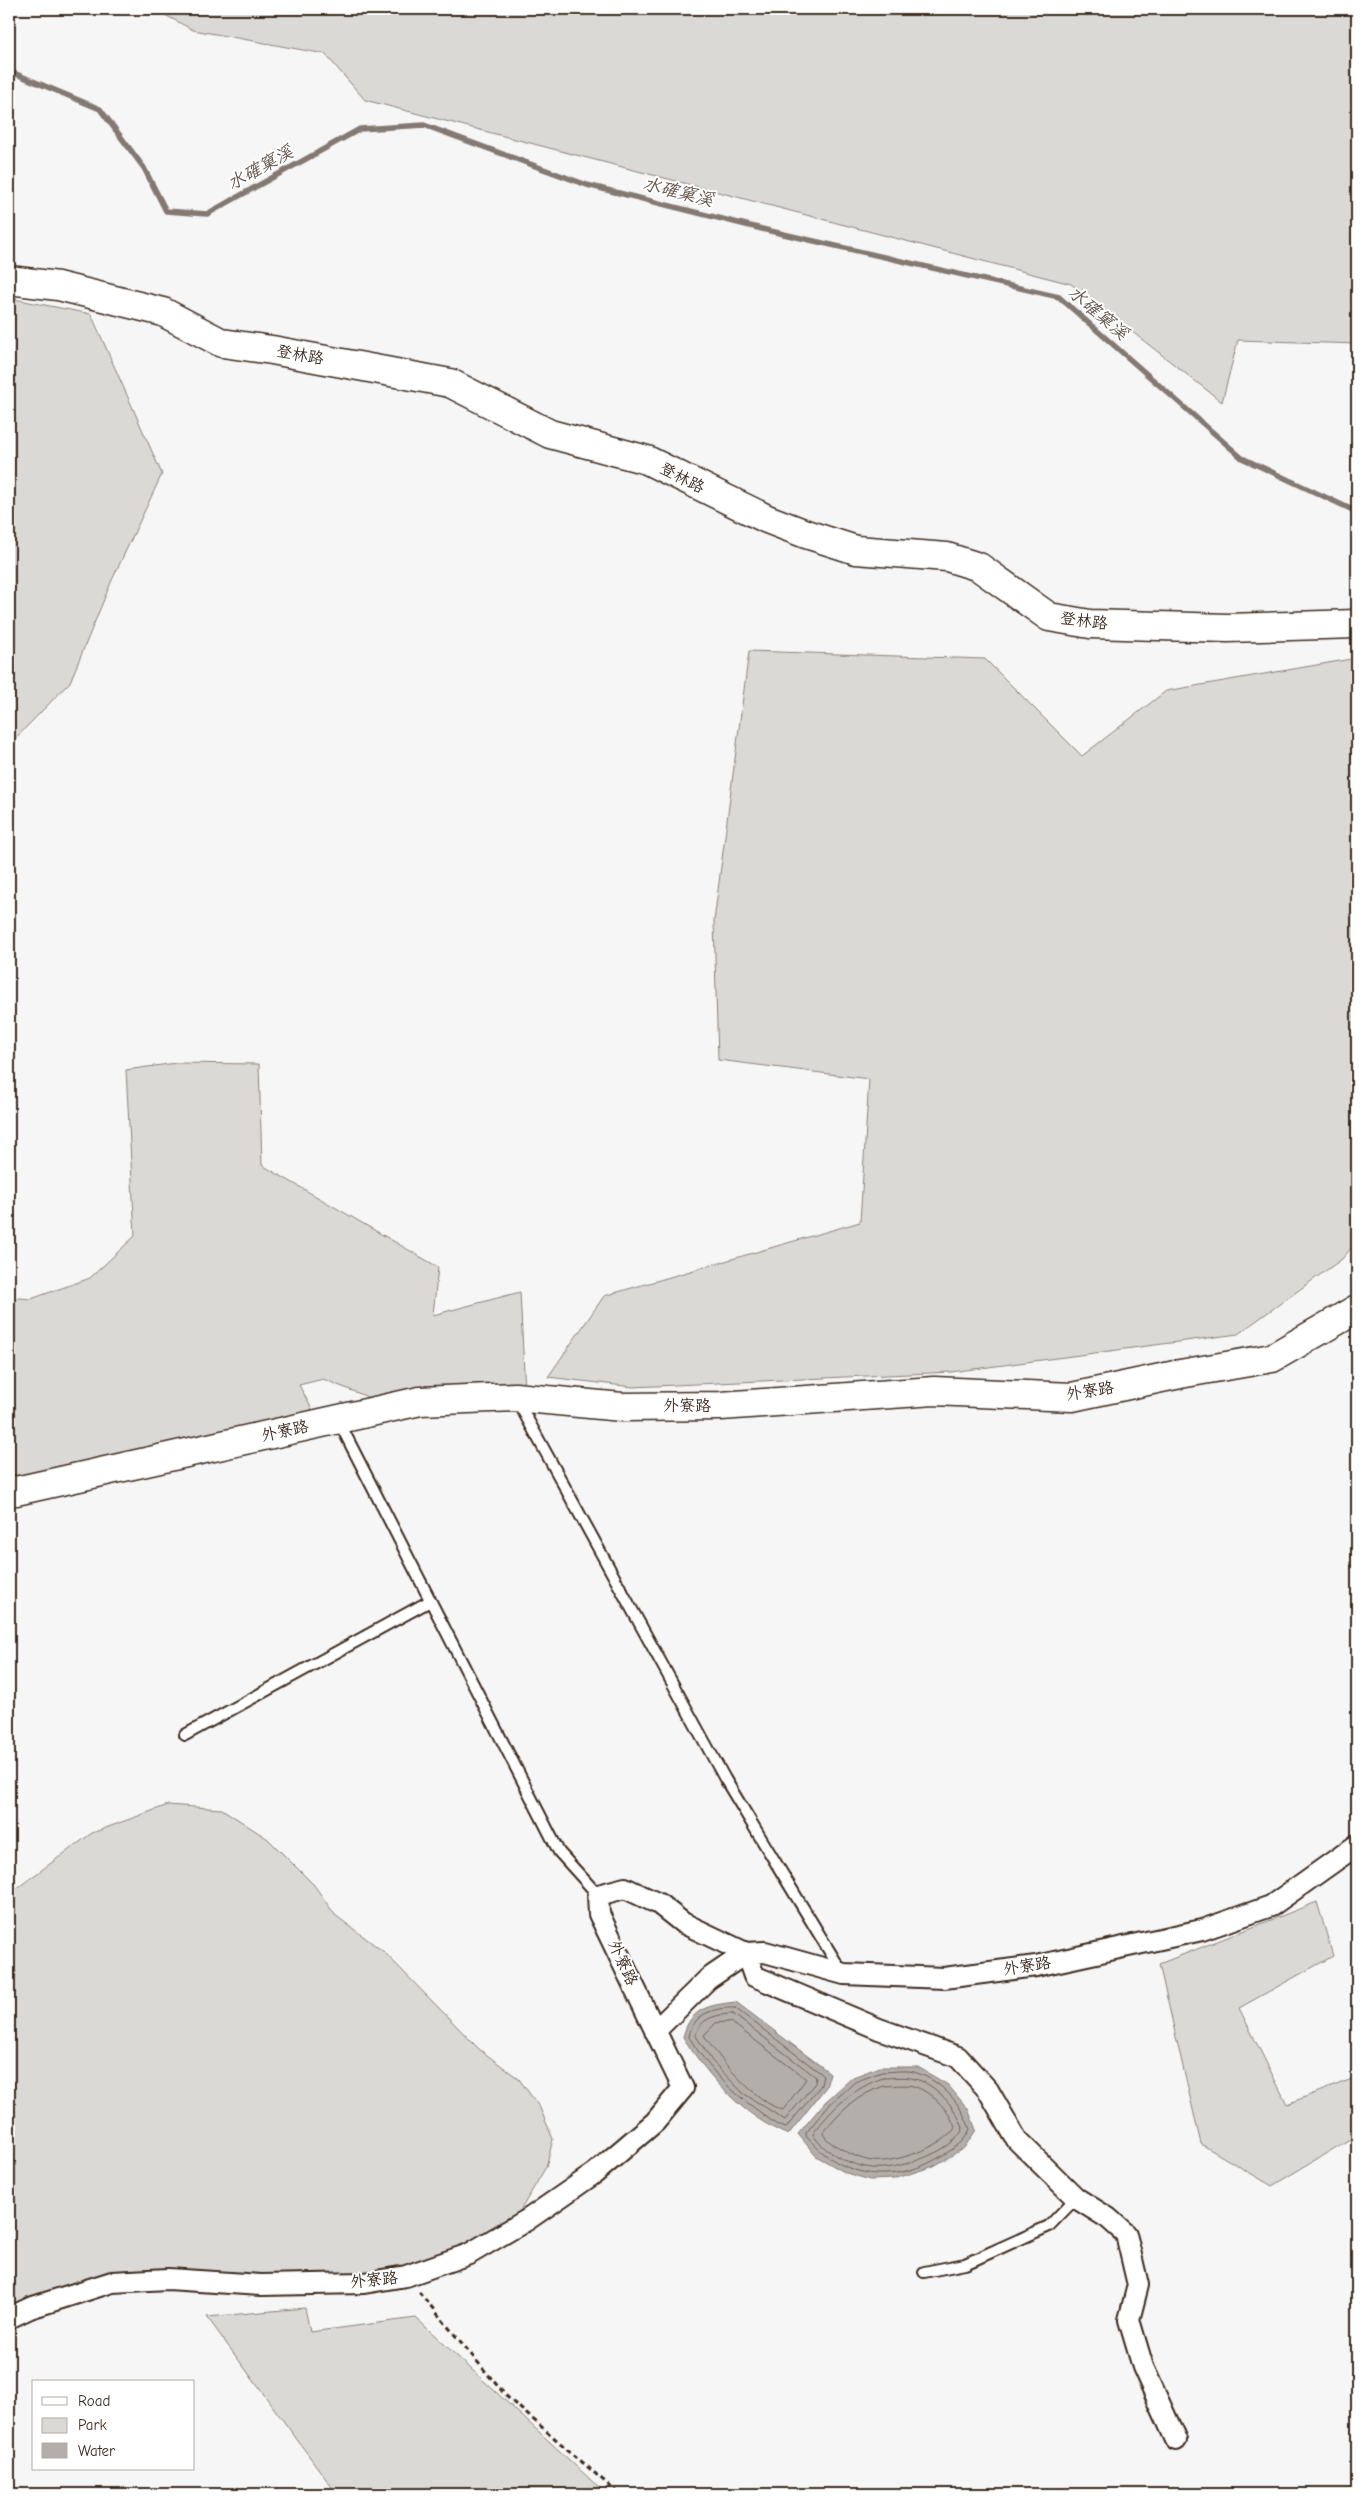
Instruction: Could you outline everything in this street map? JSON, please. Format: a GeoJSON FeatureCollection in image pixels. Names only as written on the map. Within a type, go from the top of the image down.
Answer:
{"type":"FeatureCollection","features":[{"type":"Feature","properties":{"kind":"street","name":"登林路"},"geometry":{"type":"LineString","coordinates":[[9,280],[58,286],[163,312],[222,343],[280,351],[450,383],[550,434],[580,444],[647,460],[767,519],[806,534],[856,550],[918,557],[948,557],[979,566],[1049,617],[1090,624],[1227,628],[1357,624]]}},
{"type":"Feature","properties":{"kind":"street","name":"外寮路"},"geometry":{"type":"LineString","coordinates":[[9,1490],[16,1491],[420,1401],[515,1397],[622,1407],[722,1406],[934,1391],[1072,1397],[1180,1374],[1272,1358],[1357,1309]]}},
{"type":"Feature","properties":{"kind":"street","name":"外寮路"},"geometry":{"type":"LineString","coordinates":[[9,2318],[30,2308],[112,2282],[168,2279],[261,2285],[364,2283],[406,2276],[469,2254],[526,2220],[595,2173],[656,2122],[683,2088],[599,1914],[598,1895],[625,1888],[659,1904],[684,1923],[746,1954],[764,1952],[844,1974],[944,1978],[1036,1966],[1202,1930],[1272,1906],[1357,1845]]}},
{"type":"Feature","properties":{"kind":"street"},"geometry":{"type":"LineString","coordinates":[[655,2031],[708,1979],[746,1954],[754,1976],[879,2029],[958,2057],[988,2090],[1017,2140],[1076,2198],[1108,2218],[1126,2234],[1138,2285],[1129,2320],[1143,2367],[1176,2440]]}},
{"type":"Feature","properties":{"kind":"lane"},"geometry":{"type":"LineString","coordinates":[[515,1397],[725,1779],[844,1974]]}},
{"type":"Feature","properties":{"kind":"lane"},"geometry":{"type":"LineString","coordinates":[[338,1419],[558,1852],[598,1895]]}},
{"type":"Feature","properties":{"kind":"lane"},"geometry":{"type":"LineString","coordinates":[[185,1735],[430,1601]]}},
{"type":"Feature","properties":{"kind":"lane"},"geometry":{"type":"LineString","coordinates":[[924,2272],[965,2264],[1049,2226],[1076,2198]]}},
{"type":"Feature","properties":{"kind":"path"},"geometry":{"type":"LineString","coordinates":[[406,2276],[506,2396],[619,2494]]}},
{"type":"Feature","properties":{"kind":"green space"},"geometry":{"type":"Polygon","coordinates":[[[154,9],[1357,9],[1357,344],[1238,340],[1222,402],[1071,284],[365,100],[325,54],[193,30],[154,9]]]}},
{"type":"Feature","properties":{"kind":"green space"},"geometry":{"type":"Polygon","coordinates":[[[9,298],[91,314],[162,474],[112,580],[70,682],[9,745],[9,298]]]}},
{"type":"Feature","properties":{"kind":"green space"},"geometry":{"type":"Polygon","coordinates":[[[749,651],[985,659],[1082,756],[1166,691],[1357,658],[1357,1241],[1342,1259],[1238,1334],[951,1372],[633,1387],[548,1377],[604,1296],[860,1222],[869,1079],[718,1060],[714,921],[749,651]]]}},
{"type":"Feature","properties":{"kind":"green space"},"geometry":{"type":"Polygon","coordinates":[[[176,1063],[259,1064],[262,1165],[438,1267],[433,1315],[520,1292],[525,1392],[375,1400],[323,1379],[299,1385],[315,1415],[41,1485],[9,1474],[9,1297],[31,1299],[90,1278],[135,1236],[126,1070],[176,1063]]]}},
{"type":"Feature","properties":{"kind":"green space"},"geometry":{"type":"Polygon","coordinates":[[[168,1805],[222,1809],[268,1839],[314,1885],[335,1915],[384,1952],[479,2049],[519,2079],[540,2108],[553,2139],[546,2167],[517,2216],[451,2252],[372,2276],[151,2275],[9,2315],[9,1894],[92,1833],[168,1805]]]}},
{"type":"Feature","properties":{"kind":"green space"},"geometry":{"type":"Polygon","coordinates":[[[1317,1902],[1333,1956],[1239,2008],[1287,2104],[1357,2077],[1357,2139],[1355,2136],[1272,2186],[1201,2144],[1159,1964],[1317,1902]]]}},
{"type":"Feature","properties":{"kind":"green space"},"geometry":{"type":"Polygon","coordinates":[[[305,2308],[310,2332],[416,2318],[606,2494],[337,2494],[207,2317],[305,2308]]]}},
{"type":"Feature","properties":{"kind":"water"},"geometry":{"type":"Polygon","coordinates":[[[736,2002],[830,2073],[826,2087],[788,2135],[756,2117],[728,2094],[704,2067],[683,2037],[690,2020],[702,2010],[736,2002]]]}},
{"type":"Feature","properties":{"kind":"water"},"geometry":{"type":"Polygon","coordinates":[[[880,2067],[918,2067],[948,2085],[968,2109],[976,2130],[964,2148],[934,2166],[894,2179],[870,2180],[846,2173],[816,2156],[798,2134],[825,2102],[853,2077],[880,2067]]]}},
{"type":"Feature","properties":{"kind":"waterway","name":"水確窠溪"},"geometry":{"type":"LineString","coordinates":[[9,71],[100,109],[144,168],[166,211],[207,214],[360,129],[424,125],[587,185],[766,230],[1059,297],[1242,458],[1357,512]]}}]}
